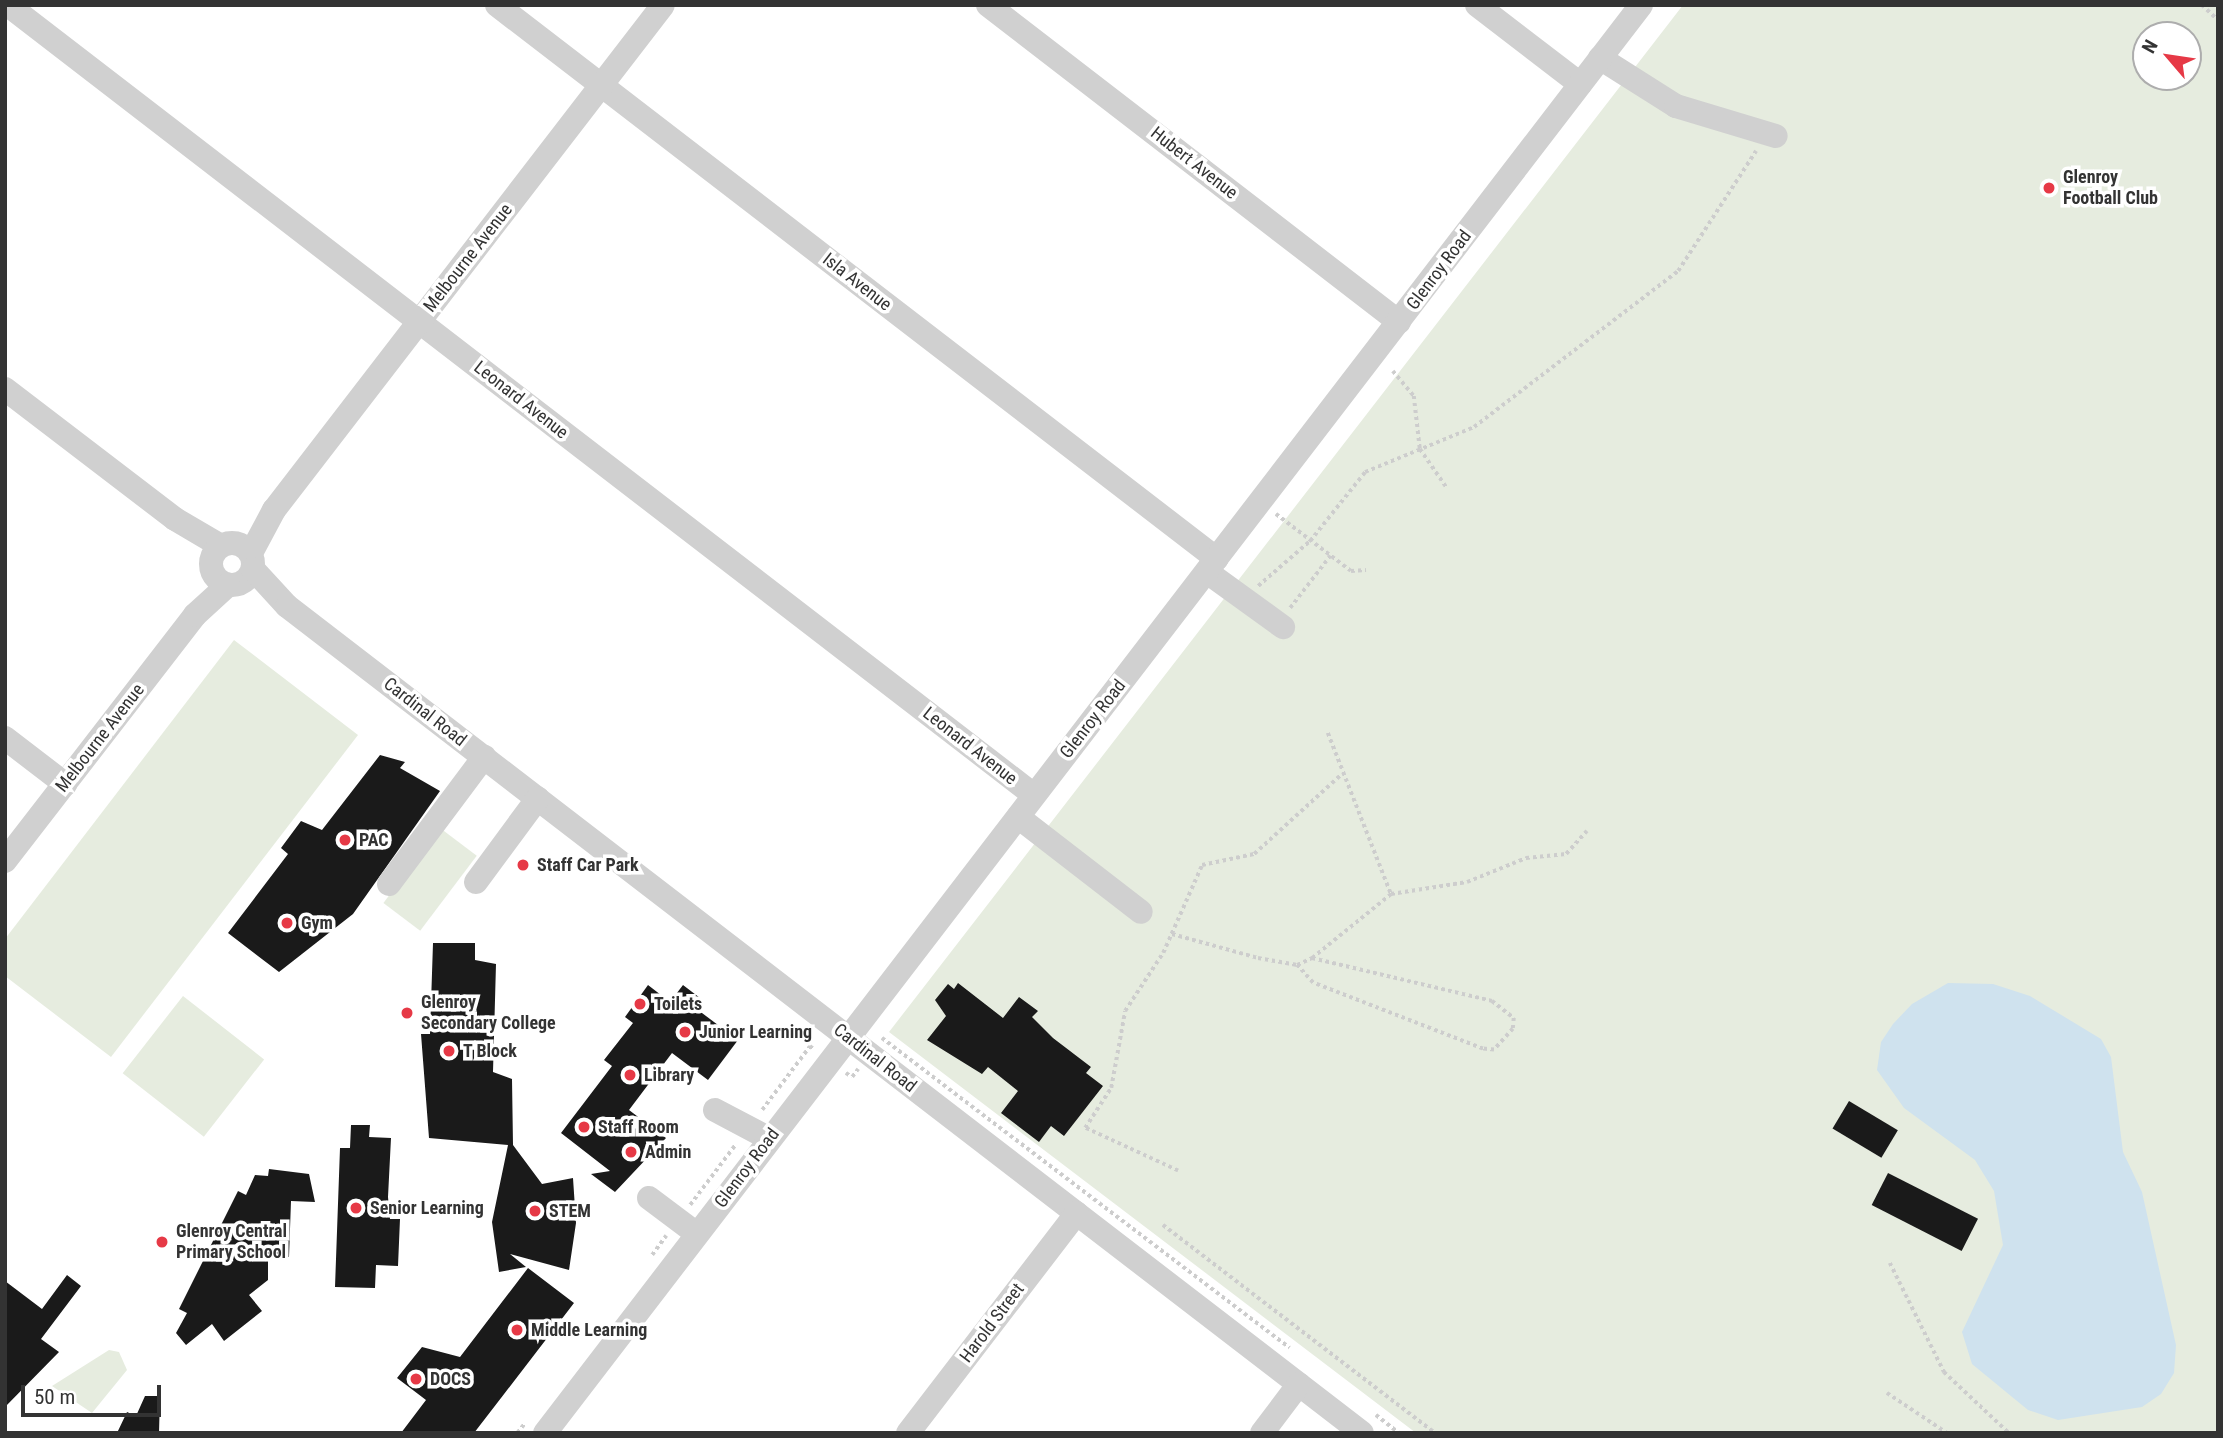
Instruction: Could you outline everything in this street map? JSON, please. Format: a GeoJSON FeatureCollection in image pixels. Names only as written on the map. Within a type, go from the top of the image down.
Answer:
{"type":"FeatureCollection","features":[{"type":"Feature","properties":{"kind":"street","name":"Leonard Avenue"},"geometry":{"type":"LineString","coordinates":[[8,5],[1034,795]]}},
{"type":"Feature","properties":{"kind":"street","name":"Isla Avenue"},"geometry":{"type":"LineString","coordinates":[[497,5],[1212,565],[1243,598],[1280,626]]}},
{"type":"Feature","properties":{"kind":"street","name":"Melbourne Avenue"},"geometry":{"type":"LineString","coordinates":[[5,861],[663,5]]}},
{"type":"Feature","properties":{"kind":"street","name":"Hubert Avenue"},"geometry":{"type":"LineString","coordinates":[[988,5],[1399,321]]}},
{"type":"Feature","properties":{"kind":"street"},"geometry":{"type":"LineString","coordinates":[[1477,5],[1580,84]]}},
{"type":"Feature","properties":{"kind":"street","name":"Glenroy Road"},"geometry":{"type":"LineString","coordinates":[[539,1422],[759,1133],[830,1061],[1641,5]]}},
{"type":"Feature","properties":{"kind":"street"},"geometry":{"type":"LineString","coordinates":[[1600,58],[1676,106],[1772,135]]}},
{"type":"Feature","properties":{"kind":"street","name":"Cardinal Road"},"geometry":{"type":"LineString","coordinates":[[5,389],[1299,1384],[1367,1422]]}},
{"type":"Feature","properties":{"kind":"street"},"geometry":{"type":"LineString","coordinates":[[5,738],[65,784]]}},
{"type":"Feature","properties":{"kind":"street"},"geometry":{"type":"LineString","coordinates":[[388,884],[484,757]]}},
{"type":"Feature","properties":{"kind":"street"},"geometry":{"type":"LineString","coordinates":[[476,882],[538,799]]}},
{"type":"Feature","properties":{"kind":"street"},"geometry":{"type":"LineString","coordinates":[[1018,817],[1141,912]]}},
{"type":"Feature","properties":{"kind":"street"},"geometry":{"type":"LineString","coordinates":[[715,1110],[759,1133]]}},
{"type":"Feature","properties":{"kind":"street"},"geometry":{"type":"LineString","coordinates":[[649,1198],[688,1227]]}},
{"type":"Feature","properties":{"kind":"street","name":"Harold Street"},"geometry":{"type":"LineString","coordinates":[[908,1433],[1077,1213]]}},
{"type":"Feature","properties":{"kind":"street"},"geometry":{"type":"LineString","coordinates":[[1262,1433],[1299,1384]]}},
{"type":"Feature","properties":{"kind":"path"},"geometry":{"type":"LineString","coordinates":[[2202,5],[2218,20]]}},
{"type":"Feature","properties":{"kind":"path"},"geometry":{"type":"LineString","coordinates":[[1243,598],[1310,541],[1365,471],[1474,427],[1678,271],[1772,135]]}},
{"type":"Feature","properties":{"kind":"path"},"geometry":{"type":"LineString","coordinates":[[1393,371],[1417,404],[1420,449],[1447,488]]}},
{"type":"Feature","properties":{"kind":"path"},"geometry":{"type":"LineString","coordinates":[[1260,502],[1351,571],[1366,570]]}},
{"type":"Feature","properties":{"kind":"path"},"geometry":{"type":"LineString","coordinates":[[1280,626],[1330,556]]}},
{"type":"Feature","properties":{"kind":"path"},"geometry":{"type":"LineString","coordinates":[[1328,733],[1391,894]]}},
{"type":"Feature","properties":{"kind":"path"},"geometry":{"type":"LineString","coordinates":[[1178,1171],[1085,1128],[1111,1087],[1125,1011],[1172,934],[1202,865],[1254,855],[1342,774]]}},
{"type":"Feature","properties":{"kind":"path"},"geometry":{"type":"LineString","coordinates":[[1297,965],[1312,958],[1391,894],[1467,882],[1526,858],[1566,854],[1587,831]]}},
{"type":"Feature","properties":{"kind":"path"},"geometry":{"type":"LineString","coordinates":[[1172,934],[1297,965],[1313,983],[1483,1049],[1494,1050],[1513,1029],[1514,1018],[1492,1001],[1312,958]]}},
{"type":"Feature","properties":{"kind":"path"},"geometry":{"type":"LineString","coordinates":[[646,1262],[688,1227],[759,1133],[810,1046],[852,1077],[885,1034],[1299,1355]]}},
{"type":"Feature","properties":{"kind":"path"},"geometry":{"type":"LineString","coordinates":[[1163,1225],[1434,1433]]}},
{"type":"Feature","properties":{"kind":"path"},"geometry":{"type":"LineString","coordinates":[[1890,1263],[1944,1372],[2009,1433]]}},
{"type":"Feature","properties":{"kind":"path"},"geometry":{"type":"LineString","coordinates":[[1887,1393],[1947,1433]]}},
{"type":"Feature","properties":{"kind":"path"},"geometry":{"type":"LineString","coordinates":[[517,1433],[539,1422]]}},
{"type":"Feature","properties":{"kind":"path"},"geometry":{"type":"LineString","coordinates":[[1367,1422],[1399,1433]]}},
{"type":"Feature","properties":{"kind":"shaded area"},"geometry":{"type":"Polygon","coordinates":[[[1683,5],[2218,5],[2218,1433],[1416,1433],[889,1032],[1683,5]]]}},
{"type":"Feature","properties":{"kind":"shaded area"},"geometry":{"type":"Polygon","coordinates":[[[234,640],[358,735],[111,1057],[5,976],[5,939],[234,640]]]}},
{"type":"Feature","properties":{"kind":"shaded area"},"geometry":{"type":"Polygon","coordinates":[[[440,828],[477,856],[420,931],[383,903],[440,828]]]}},
{"type":"Feature","properties":{"kind":"shaded area"},"geometry":{"type":"Polygon","coordinates":[[[183,996],[264,1059],[204,1137],[123,1073],[183,996]]]}},
{"type":"Feature","properties":{"kind":"shaded area"},"geometry":{"type":"Polygon","coordinates":[[[109,1350],[119,1352],[127,1370],[92,1413],[52,1386],[109,1350]]]}},
{"type":"Feature","properties":{"kind":"water"},"geometry":{"type":"Polygon","coordinates":[[[1948,983],[1993,984],[2030,996],[2101,1039],[2111,1057],[2123,1152],[2142,1192],[2176,1345],[2174,1373],[2161,1394],[2142,1407],[2058,1420],[2028,1410],[1972,1364],[1962,1332],[2003,1245],[1994,1191],[1975,1160],[1904,1108],[1877,1070],[1881,1042],[1893,1024],[1912,1004],[1948,983]]]}},
{"type":"Feature","properties":{"kind":"building","name":"PAC"},"geometry":{"type":"Polygon","coordinates":[[[380,755],[405,762],[400,768],[440,791],[353,914],[279,972],[228,933],[288,854],[281,848],[301,821],[322,830],[380,755]]]}},
{"type":"Feature","properties":{"kind":"building"},"geometry":{"type":"Polygon","coordinates":[[[433,943],[475,943],[475,960],[496,964],[493,1072],[512,1079],[513,1145],[542,1184],[573,1178],[576,1223],[569,1270],[510,1254],[526,1267],[499,1272],[492,1222],[508,1145],[429,1138],[421,1034],[430,1034],[433,943]]]}},
{"type":"Feature","properties":{"kind":"building"},"geometry":{"type":"Polygon","coordinates":[[[958,983],[1003,1018],[1019,997],[1038,1011],[1032,1017],[1053,1038],[1091,1067],[1086,1073],[1103,1086],[1064,1136],[1051,1126],[1039,1142],[1001,1113],[1018,1091],[988,1067],[982,1074],[927,1040],[946,1016],[935,1000],[948,984],[954,989],[958,983]]]}},
{"type":"Feature","properties":{"kind":"building"},"geometry":{"type":"Polygon","coordinates":[[[648,985],[670,1002],[683,985],[700,998],[694,1007],[738,1040],[708,1080],[672,1053],[629,1110],[666,1138],[615,1192],[591,1174],[610,1171],[561,1133],[612,1066],[604,1060],[633,1023],[625,1017],[648,985]]]}},
{"type":"Feature","properties":{"kind":"building"},"geometry":{"type":"Polygon","coordinates":[[[1849,1101],[1898,1130],[1881,1158],[1833,1128],[1849,1101]]]}},
{"type":"Feature","properties":{"kind":"building","name":"Senior Learning"},"geometry":{"type":"Polygon","coordinates":[[[351,1125],[370,1125],[369,1137],[391,1138],[388,1197],[390,1219],[400,1219],[398,1266],[376,1265],[375,1288],[335,1287],[340,1148],[350,1148],[351,1125]]]}},
{"type":"Feature","properties":{"kind":"building"},"geometry":{"type":"Polygon","coordinates":[[[269,1169],[309,1174],[315,1202],[291,1201],[289,1257],[268,1256],[268,1280],[249,1295],[262,1311],[224,1341],[212,1324],[186,1345],[176,1333],[187,1313],[179,1309],[238,1191],[246,1195],[255,1175],[268,1176],[269,1169]]]}},
{"type":"Feature","properties":{"kind":"building"},"geometry":{"type":"Polygon","coordinates":[[[1888,1173],[1978,1219],[1962,1251],[1872,1205],[1888,1173]]]}},
{"type":"Feature","properties":{"kind":"building","name":"Middle Learning"},"geometry":{"type":"Polygon","coordinates":[[[528,1268],[574,1303],[501,1398],[474,1433],[401,1433],[426,1400],[397,1378],[422,1347],[460,1357],[528,1268]]]}},
{"type":"Feature","properties":{"kind":"building"},"geometry":{"type":"Polygon","coordinates":[[[67,1275],[81,1286],[41,1339],[59,1352],[5,1407],[5,1281],[42,1309],[67,1275]]]}},
{"type":"Feature","properties":{"kind":"building"},"geometry":{"type":"Polygon","coordinates":[[[145,1396],[160,1396],[159,1433],[117,1433],[127,1412],[136,1416],[145,1396]]]}},
{"type":"Feature","properties":{"kind":"place","name":"Glenroy Football Club"},"geometry":{"type":"Point","coordinates":[2049,188]}},
{"type":"Feature","properties":{"kind":"place","name":"PAC"},"geometry":{"type":"Point","coordinates":[345,840]}},
{"type":"Feature","properties":{"kind":"place","name":"Staff Car Park"},"geometry":{"type":"Point","coordinates":[523,865]}},
{"type":"Feature","properties":{"kind":"place","name":"Gym"},"geometry":{"type":"Point","coordinates":[287,923]}},
{"type":"Feature","properties":{"kind":"place","name":"Toilets"},"geometry":{"type":"Point","coordinates":[640,1004]}},
{"type":"Feature","properties":{"kind":"place","name":"Glenroy Secondary College"},"geometry":{"type":"Point","coordinates":[407,1013]}},
{"type":"Feature","properties":{"kind":"place","name":"Junior Learning"},"geometry":{"type":"Point","coordinates":[685,1032]}},
{"type":"Feature","properties":{"kind":"place","name":"T Block"},"geometry":{"type":"Point","coordinates":[449,1051]}},
{"type":"Feature","properties":{"kind":"place","name":"Library"},"geometry":{"type":"Point","coordinates":[630,1075]}},
{"type":"Feature","properties":{"kind":"place","name":"Staff Room"},"geometry":{"type":"Point","coordinates":[584,1127]}},
{"type":"Feature","properties":{"kind":"place","name":"Admin"},"geometry":{"type":"Point","coordinates":[631,1152]}},
{"type":"Feature","properties":{"kind":"place","name":"Senior Learning"},"geometry":{"type":"Point","coordinates":[356,1208]}},
{"type":"Feature","properties":{"kind":"place","name":"STEM"},"geometry":{"type":"Point","coordinates":[535,1211]}},
{"type":"Feature","properties":{"kind":"place","name":"Glenroy Central Primary School"},"geometry":{"type":"Point","coordinates":[162,1242]}},
{"type":"Feature","properties":{"kind":"place","name":"Middle Learning"},"geometry":{"type":"Point","coordinates":[517,1330]}},
{"type":"Feature","properties":{"kind":"place","name":"DOCS"},"geometry":{"type":"Point","coordinates":[416,1379]}}]}
